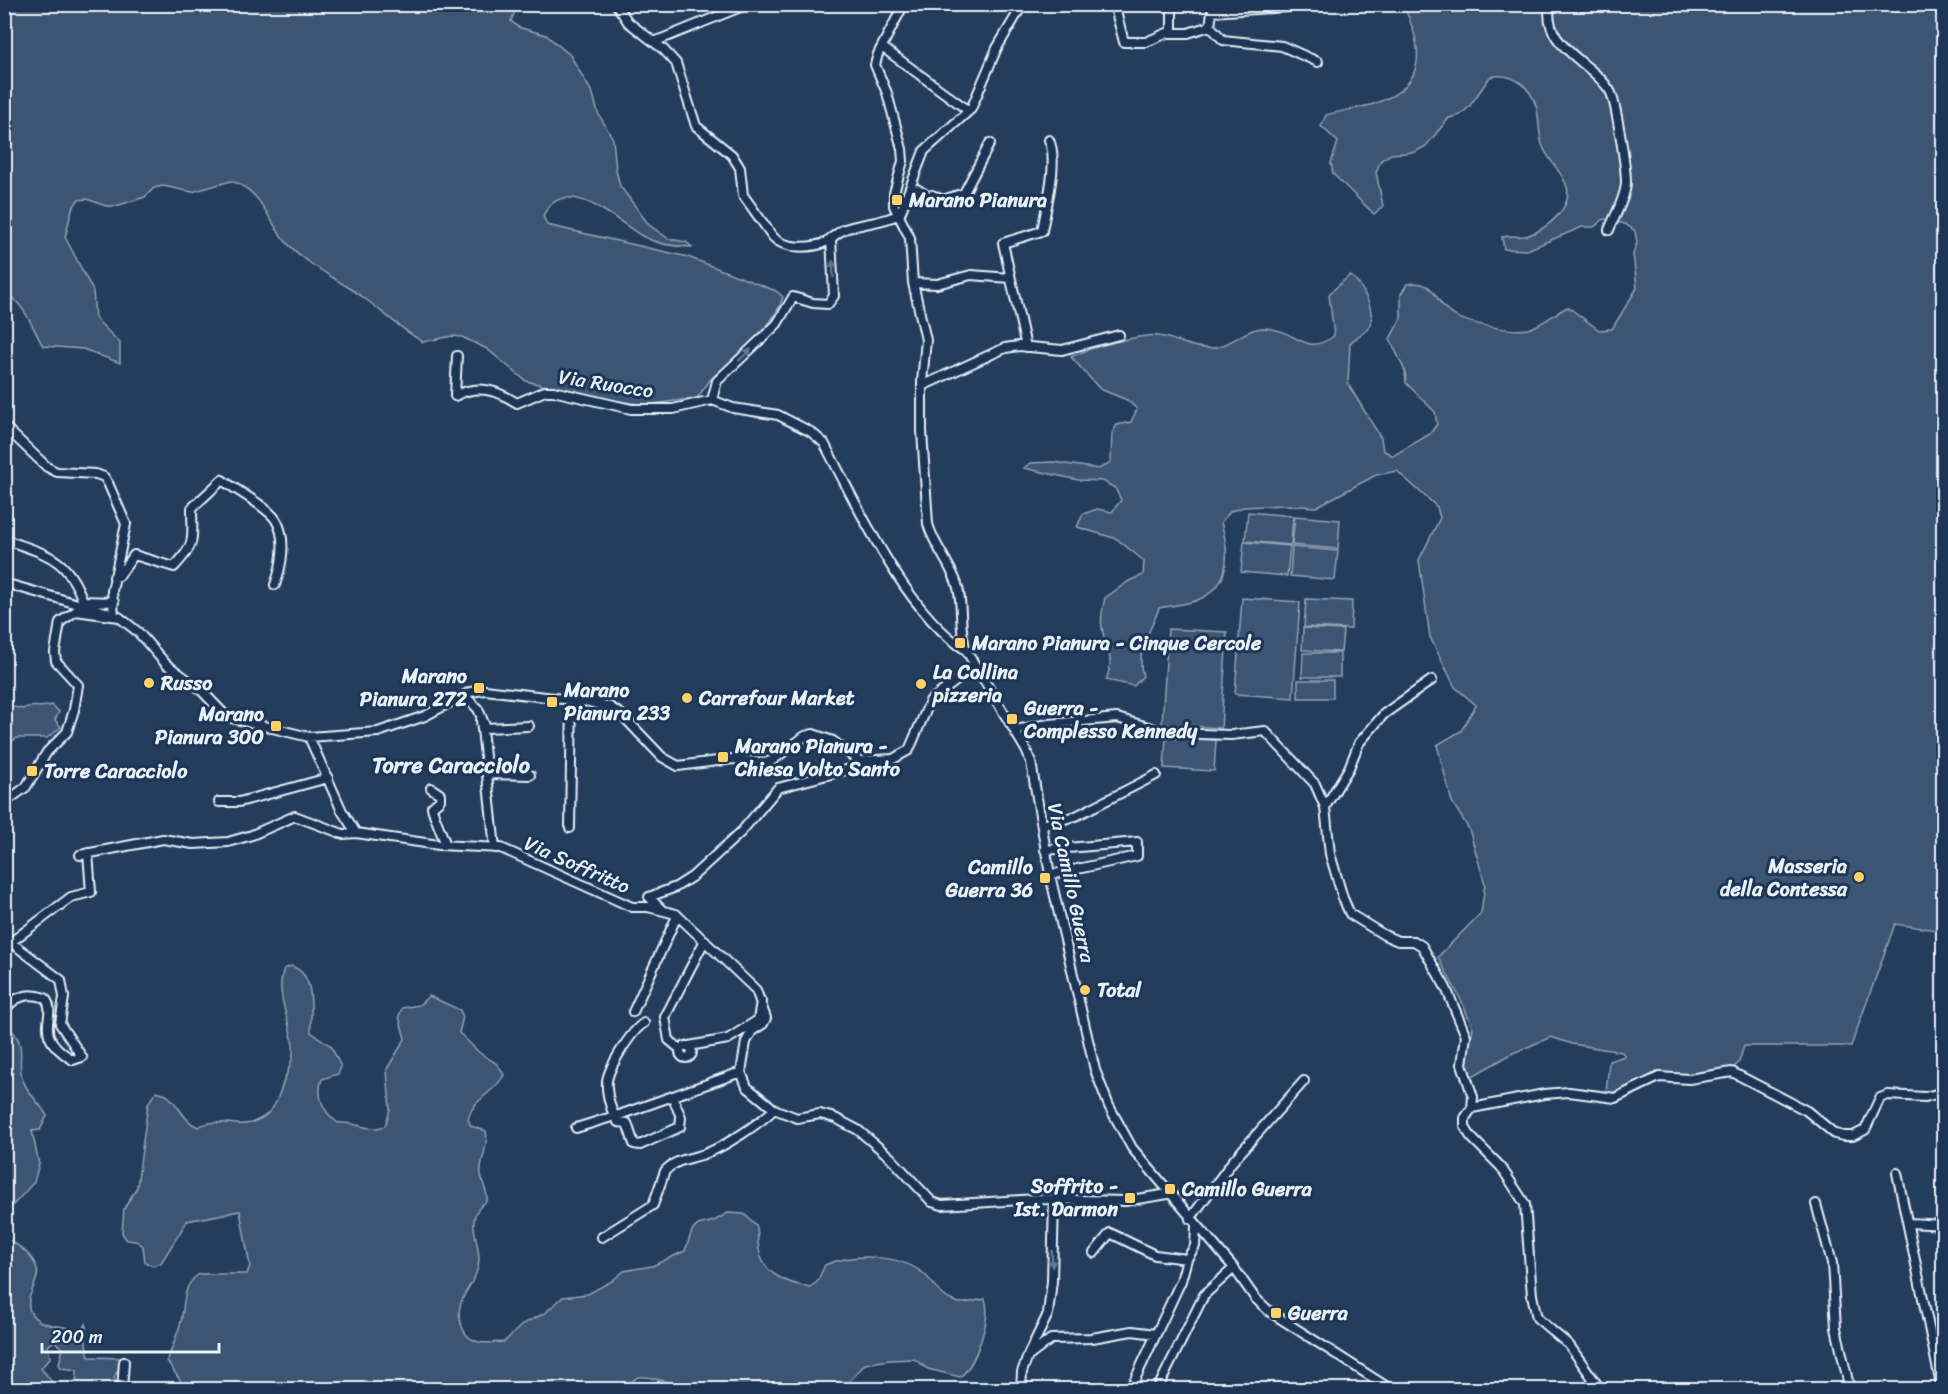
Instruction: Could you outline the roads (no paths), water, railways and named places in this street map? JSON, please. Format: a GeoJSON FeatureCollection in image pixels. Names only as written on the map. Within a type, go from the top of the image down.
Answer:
{"type":"FeatureCollection","features":[{"type":"Feature","properties":{"kind":"street"},"geometry":{"type":"LineString","coordinates":[[616,4],[627,22],[654,42],[676,63],[696,126],[732,155],[740,168],[743,195],[778,243],[793,246],[820,244],[843,230],[900,214]]}},
{"type":"Feature","properties":{"kind":"street"},"geometry":{"type":"LineString","coordinates":[[654,42],[748,4]]}},
{"type":"Feature","properties":{"kind":"street"},"geometry":{"type":"LineString","coordinates":[[904,4],[875,65],[887,93],[902,149],[903,161],[894,193],[894,206],[910,238],[913,283],[926,340],[922,386],[928,524],[932,538],[956,582],[961,636],[966,650]]}},
{"type":"Feature","properties":{"kind":"street"},"geometry":{"type":"LineString","coordinates":[[900,214],[924,151],[969,111],[997,48],[1023,4]]}},
{"type":"Feature","properties":{"kind":"street"},"geometry":{"type":"LineString","coordinates":[[1114,4],[1124,42],[1146,42],[1172,32],[1191,33],[1209,26]]}},
{"type":"Feature","properties":{"kind":"street"},"geometry":{"type":"LineString","coordinates":[[1172,32],[1173,4]]}},
{"type":"Feature","properties":{"kind":"street"},"geometry":{"type":"LineString","coordinates":[[1550,4],[1552,31],[1557,42],[1601,79],[1612,94],[1626,184],[1609,230]]}},
{"type":"Feature","properties":{"kind":"street"},"geometry":{"type":"LineString","coordinates":[[1209,26],[1213,8],[1288,7]]}},
{"type":"Feature","properties":{"kind":"street"},"geometry":{"type":"LineString","coordinates":[[1209,26],[1223,40],[1282,46],[1318,62]]}},
{"type":"Feature","properties":{"kind":"street"},"geometry":{"type":"LineString","coordinates":[[882,47],[969,111]]}},
{"type":"Feature","properties":{"kind":"street"},"geometry":{"type":"LineString","coordinates":[[1026,347],[1003,243],[1042,231],[1053,160],[1053,148],[1049,140]]}},
{"type":"Feature","properties":{"kind":"street"},"geometry":{"type":"LineString","coordinates":[[905,198],[917,189],[943,200],[964,193],[990,143]]}},
{"type":"Feature","properties":{"kind":"street"},"geometry":{"type":"LineString","coordinates":[[831,238],[834,296],[828,304],[813,303],[793,297],[777,324],[717,381],[712,400],[733,408],[778,415],[811,432],[824,443],[884,557],[950,640],[966,650]]}},
{"type":"Feature","properties":{"kind":"street"},"geometry":{"type":"LineString","coordinates":[[913,283],[937,284],[971,275],[1010,278]]}},
{"type":"Feature","properties":{"kind":"street"},"geometry":{"type":"LineString","coordinates":[[922,386],[1005,348],[1062,350],[1119,335]]}},
{"type":"Feature","properties":{"kind":"street","name":"Via Ruocco"},"geometry":{"type":"LineString","coordinates":[[457,356],[455,396],[463,392],[487,388],[504,395],[517,404],[545,391],[553,391],[631,409],[673,409],[712,400]]}},
{"type":"Feature","properties":{"kind":"street"},"geometry":{"type":"LineString","coordinates":[[4,426],[47,467],[57,472],[104,477],[126,525],[114,577],[112,615]]}},
{"type":"Feature","properties":{"kind":"street"},"geometry":{"type":"LineString","coordinates":[[114,577],[119,576],[134,555],[174,567],[190,550],[192,508],[222,480],[275,518],[280,529],[282,566],[275,585]]}},
{"type":"Feature","properties":{"kind":"street"},"geometry":{"type":"LineString","coordinates":[[4,539],[60,561],[76,581],[83,601],[114,602]]}},
{"type":"Feature","properties":{"kind":"street"},"geometry":{"type":"LineString","coordinates":[[4,583],[104,610],[138,632],[166,664],[199,688],[227,717],[309,737],[378,732],[417,719],[464,695],[486,690],[572,699],[618,711],[662,757],[678,766],[733,759],[765,763],[773,760],[805,736],[813,734],[833,741],[859,761]]}},
{"type":"Feature","properties":{"kind":"street"},"geometry":{"type":"LineString","coordinates":[[4,803],[26,786],[47,752],[67,732],[71,720],[78,685],[56,661],[55,652],[60,622],[76,611],[112,615]]}},
{"type":"Feature","properties":{"kind":"street","name":"Via Camillo Guerra"},"geometry":{"type":"LineString","coordinates":[[966,650],[1015,730],[1031,764],[1050,875],[1095,1070],[1109,1106],[1132,1148],[1168,1194],[1270,1312],[1392,1389]]}},
{"type":"Feature","properties":{"kind":"street"},"geometry":{"type":"LineString","coordinates":[[662,910],[649,897],[676,887],[693,876],[741,832],[778,788],[849,769],[859,761],[893,759],[909,750],[930,701],[975,666]]}},
{"type":"Feature","properties":{"kind":"street"},"geometry":{"type":"LineString","coordinates":[[1325,807],[1365,734],[1384,714],[1432,680]]}},
{"type":"Feature","properties":{"kind":"street"},"geometry":{"type":"LineString","coordinates":[[464,695],[478,709],[486,728],[529,726]]}},
{"type":"Feature","properties":{"kind":"street"},"geometry":{"type":"LineString","coordinates":[[570,828],[572,699]]}},
{"type":"Feature","properties":{"kind":"street"},"geometry":{"type":"LineString","coordinates":[[1015,730],[1049,724],[1117,718],[1169,733],[1231,735],[1265,731],[1316,784],[1325,807],[1330,854],[1350,914],[1384,935],[1398,941],[1414,941],[1422,946],[1459,1014],[1466,1036],[1462,1064],[1471,1088],[1472,1108],[1465,1118],[1466,1127],[1471,1137],[1502,1167],[1525,1204],[1532,1295],[1537,1318],[1569,1345],[1600,1389]]}},
{"type":"Feature","properties":{"kind":"street"},"geometry":{"type":"LineString","coordinates":[[482,720],[495,848]]}},
{"type":"Feature","properties":{"kind":"street"},"geometry":{"type":"LineString","coordinates":[[309,737],[342,811],[356,833]]}},
{"type":"Feature","properties":{"kind":"street"},"geometry":{"type":"LineString","coordinates":[[488,774],[530,775]]}},
{"type":"Feature","properties":{"kind":"street"},"geometry":{"type":"LineString","coordinates":[[1042,825],[1076,816],[1156,775]]}},
{"type":"Feature","properties":{"kind":"street"},"geometry":{"type":"LineString","coordinates":[[219,802],[239,802],[328,778]]}},
{"type":"Feature","properties":{"kind":"street"},"geometry":{"type":"LineString","coordinates":[[430,788],[440,794],[440,800],[432,807],[432,812],[440,823],[446,845]]}},
{"type":"Feature","properties":{"kind":"street","name":"Via Soffritto"},"geometry":{"type":"LineString","coordinates":[[8,939],[71,897],[91,892],[84,854],[163,839],[193,844],[228,842],[252,835],[295,816],[343,834],[356,833],[446,845],[495,848],[632,907],[662,910],[677,916],[705,940],[748,981],[762,1000]]}},
{"type":"Feature","properties":{"kind":"street"},"geometry":{"type":"LineString","coordinates":[[1046,850],[1137,842],[1137,856],[1050,875]]}},
{"type":"Feature","properties":{"kind":"street"},"geometry":{"type":"LineString","coordinates":[[633,1012],[677,916]]}},
{"type":"Feature","properties":{"kind":"street"},"geometry":{"type":"LineString","coordinates":[[4,1012],[20,997],[35,995],[45,998],[49,1008],[47,1031],[51,1042],[60,1052],[73,1060],[82,1057],[60,1024],[64,997],[61,980],[8,939]]}},
{"type":"Feature","properties":{"kind":"street"},"geometry":{"type":"LineString","coordinates":[[705,940],[665,1017],[669,1040],[680,1049],[681,1057],[687,1058],[692,1054],[689,1046],[721,1042],[758,1020],[759,1003],[762,1000]]}},
{"type":"Feature","properties":{"kind":"street"},"geometry":{"type":"LineString","coordinates":[[762,1000],[766,1018],[763,1024],[748,1036],[741,1072],[747,1088],[774,1109],[797,1118],[820,1114],[835,1118],[858,1130],[890,1157],[932,1202],[942,1205],[1125,1201],[1168,1194]]}},
{"type":"Feature","properties":{"kind":"street"},"geometry":{"type":"LineString","coordinates":[[644,1023],[632,1032],[606,1083],[618,1115],[618,1122],[627,1123],[634,1144],[640,1145],[680,1127],[681,1117],[675,1103]]}},
{"type":"Feature","properties":{"kind":"street"},"geometry":{"type":"LineString","coordinates":[[576,1128],[741,1072]]}},
{"type":"Feature","properties":{"kind":"street"},"geometry":{"type":"LineString","coordinates":[[1472,1108],[1544,1094],[1569,1092],[1615,1098],[1659,1077],[1689,1079],[1732,1072],[1807,1111],[1835,1134],[1852,1136],[1865,1130],[1880,1098],[1888,1095],[1924,1097],[1944,1092]]}},
{"type":"Feature","properties":{"kind":"street"},"geometry":{"type":"LineString","coordinates":[[1190,1219],[1232,1162],[1304,1081]]}},
{"type":"Feature","properties":{"kind":"street"},"geometry":{"type":"LineString","coordinates":[[602,1237],[653,1205],[668,1167],[682,1159],[715,1149],[774,1109]]}},
{"type":"Feature","properties":{"kind":"street"},"geometry":{"type":"LineString","coordinates":[[1897,1173],[1942,1389]]}},
{"type":"Feature","properties":{"kind":"street"},"geometry":{"type":"LineString","coordinates":[[1021,1389],[1026,1359],[1035,1336],[1048,1314],[1052,1281],[1054,1201]]}},
{"type":"Feature","properties":{"kind":"street"},"geometry":{"type":"LineString","coordinates":[[1816,1203],[1832,1263],[1836,1328],[1850,1389]]}},
{"type":"Feature","properties":{"kind":"street"},"geometry":{"type":"LineString","coordinates":[[1909,1223],[1944,1225]]}},
{"type":"Feature","properties":{"kind":"street"},"geometry":{"type":"LineString","coordinates":[[1130,1389],[1182,1281],[1186,1259],[1195,1246],[1196,1226]]}},
{"type":"Feature","properties":{"kind":"street"},"geometry":{"type":"LineString","coordinates":[[1094,1253],[1110,1233],[1155,1255],[1186,1259]]}},
{"type":"Feature","properties":{"kind":"street"},"geometry":{"type":"LineString","coordinates":[[1157,1389],[1204,1295],[1234,1268]]}},
{"type":"Feature","properties":{"kind":"street"},"geometry":{"type":"LineString","coordinates":[[1026,1359],[1051,1339],[1092,1338],[1132,1331],[1156,1334]]}},
{"type":"Feature","properties":{"kind":"street"},"geometry":{"type":"LineString","coordinates":[[122,1389],[124,1362]]}},
{"type":"Feature","properties":{"kind":"place","name":"Marano Pianura"},"geometry":{"type":"Point","coordinates":[897,200]}},
{"type":"Feature","properties":{"kind":"place","name":"Marano Pianura - Cinque Cercole"},"geometry":{"type":"Point","coordinates":[960,643]}},
{"type":"Feature","properties":{"kind":"place","name":"Russo"},"geometry":{"type":"Point","coordinates":[149,683]}},
{"type":"Feature","properties":{"kind":"place","name":"La Collina pizzeria"},"geometry":{"type":"Point","coordinates":[921,684]}},
{"type":"Feature","properties":{"kind":"place","name":"Marano Pianura 272"},"geometry":{"type":"Point","coordinates":[479,688]}},
{"type":"Feature","properties":{"kind":"place","name":"Carrefour Market"},"geometry":{"type":"Point","coordinates":[687,698]}},
{"type":"Feature","properties":{"kind":"place","name":"Marano Pianura 233"},"geometry":{"type":"Point","coordinates":[552,702]}},
{"type":"Feature","properties":{"kind":"place","name":"Guerra - Complesso Kennedy"},"geometry":{"type":"Point","coordinates":[1012,719]}},
{"type":"Feature","properties":{"kind":"place","name":"Marano Pianura 300"},"geometry":{"type":"Point","coordinates":[276,726]}},
{"type":"Feature","properties":{"kind":"place","name":"Marano Pianura - Chiesa Volto Santo"},"geometry":{"type":"Point","coordinates":[723,757]}},
{"type":"Feature","properties":{"kind":"place","name":"Torre Caracciolo"},"geometry":{"type":"Point","coordinates":[32,771]}},
{"type":"Feature","properties":{"kind":"place","name":"Masseria della Contessa"},"geometry":{"type":"Point","coordinates":[1859,877]}},
{"type":"Feature","properties":{"kind":"place","name":"Camillo Guerra 36"},"geometry":{"type":"Point","coordinates":[1045,878]}},
{"type":"Feature","properties":{"kind":"place","name":"Total"},"geometry":{"type":"Point","coordinates":[1085,990]}},
{"type":"Feature","properties":{"kind":"place","name":"Camillo Guerra"},"geometry":{"type":"Point","coordinates":[1170,1189]}},
{"type":"Feature","properties":{"kind":"place","name":"Soffrito - Ist. Darmon"},"geometry":{"type":"Point","coordinates":[1130,1198]}},
{"type":"Feature","properties":{"kind":"place","name":"Guerra"},"geometry":{"type":"Point","coordinates":[1276,1313]}},
{"type":"Feature","properties":{"kind":"district","name":"Torre Caracciolo"},"geometry":{"type":"Point","coordinates":[451,765]}}]}
